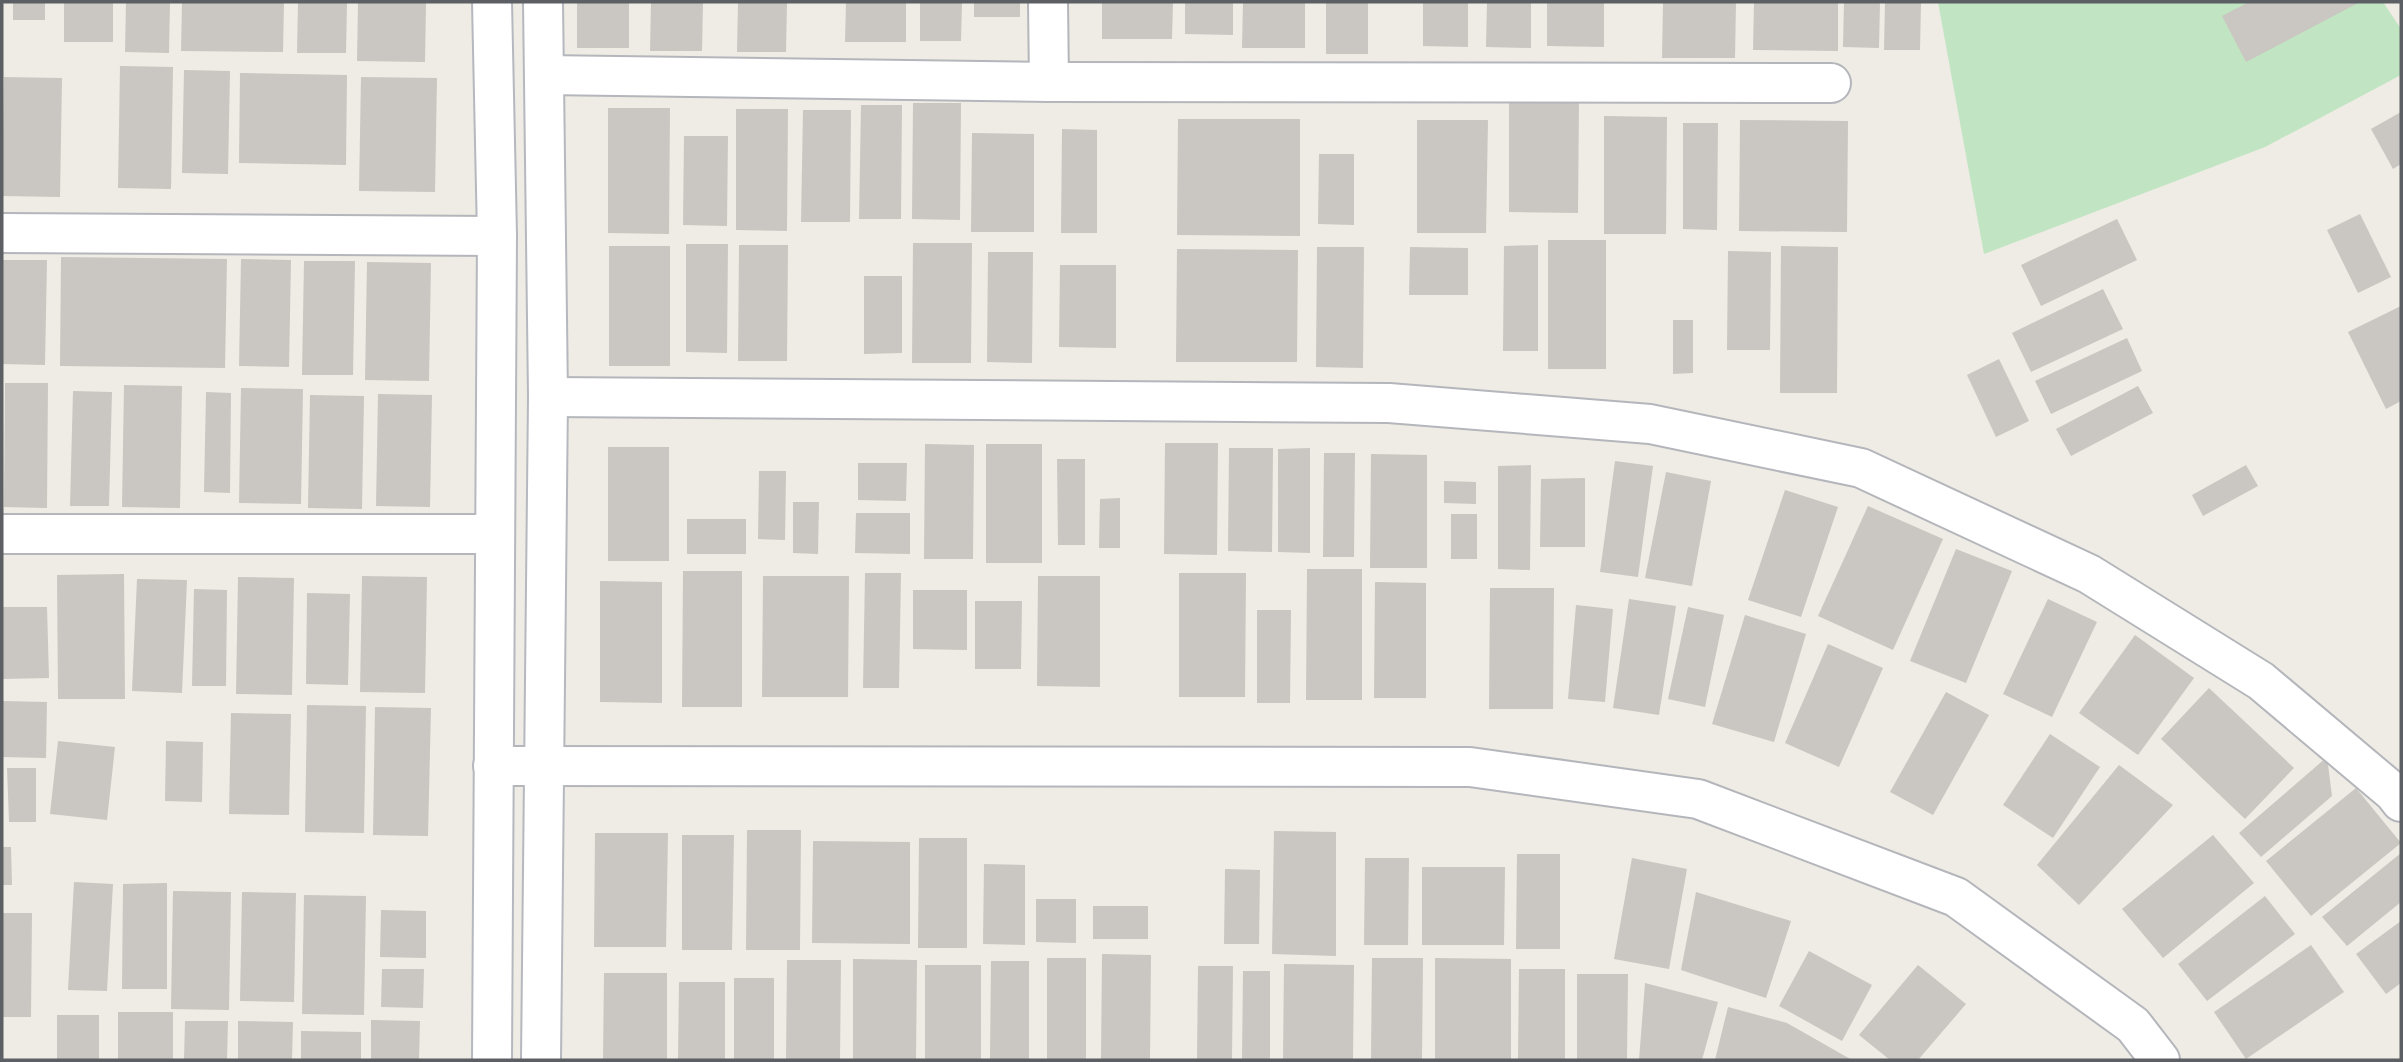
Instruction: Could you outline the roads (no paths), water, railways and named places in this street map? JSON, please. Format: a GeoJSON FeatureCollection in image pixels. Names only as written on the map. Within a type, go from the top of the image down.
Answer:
{"type":"FeatureCollection","features":[{"type":"Feature","properties":{"kind":"street"},"geometry":{"type":"LineString","coordinates":[[492,2],[497,236],[492,1060]]}},
{"type":"Feature","properties":{"kind":"street"},"geometry":{"type":"LineString","coordinates":[[541,1060],[548,397],[543,2]]}},
{"type":"Feature","properties":{"kind":"street"},"geometry":{"type":"LineString","coordinates":[[1048,2],[1049,82]]}},
{"type":"Feature","properties":{"kind":"street"},"geometry":{"type":"LineString","coordinates":[[544,75],[1049,82],[1831,83]]}},
{"type":"Feature","properties":{"kind":"street"},"geometry":{"type":"LineString","coordinates":[[2,233],[497,236]]}},
{"type":"Feature","properties":{"kind":"street"},"geometry":{"type":"LineString","coordinates":[[548,397],[1389,403],[1650,424],[1861,468],[2101,581],[2261,681],[2401,802]]}},
{"type":"Feature","properties":{"kind":"street"},"geometry":{"type":"LineString","coordinates":[[2,534],[495,534]]}},
{"type":"Feature","properties":{"kind":"street"},"geometry":{"type":"LineString","coordinates":[[493,766],[1470,767],[1698,799],[1956,897],[2133,1025],[2160,1060]]}}]}
